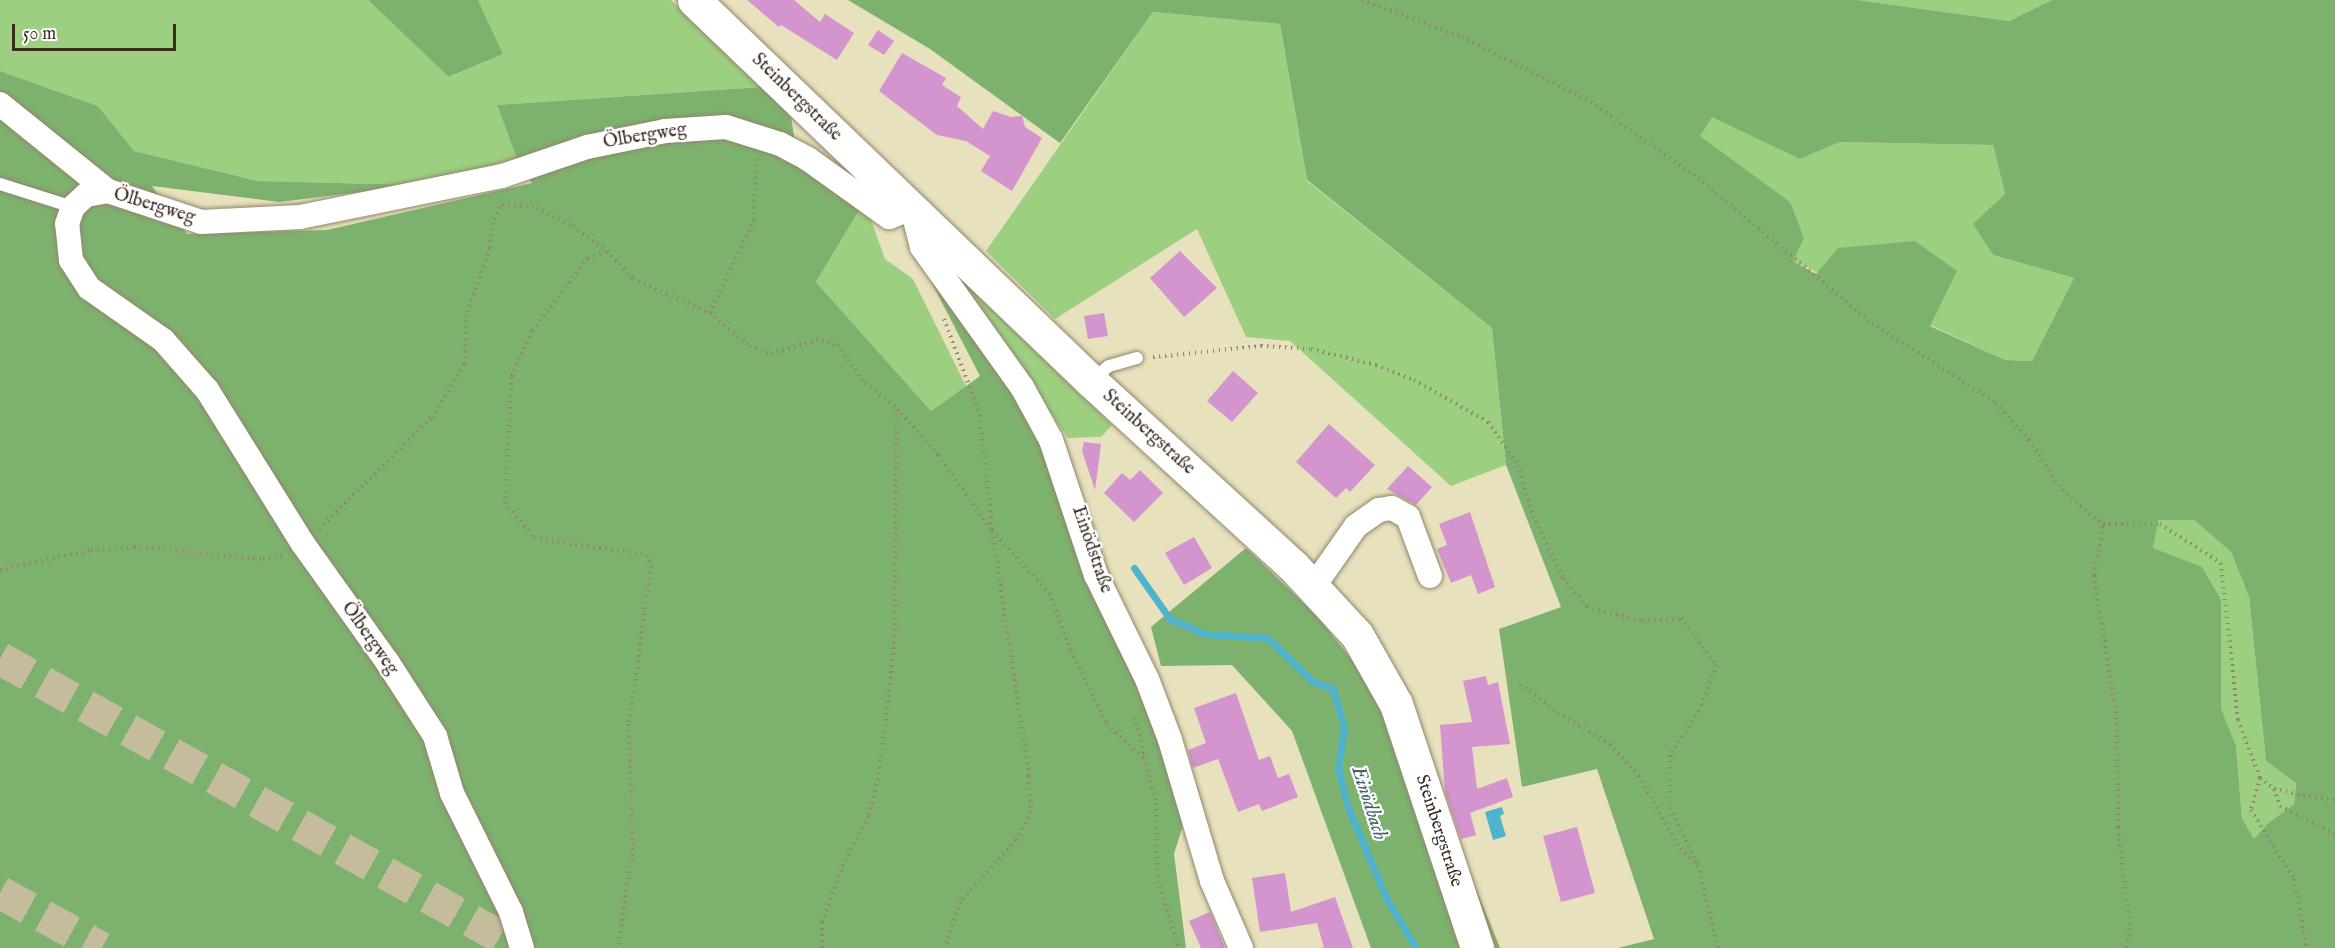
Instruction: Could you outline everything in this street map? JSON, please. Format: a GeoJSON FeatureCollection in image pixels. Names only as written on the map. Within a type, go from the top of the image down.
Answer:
{"type":"FeatureCollection","features":[{"type":"Feature","properties":{"kind":"main road","name":"Steinbergstraße"},"geometry":{"type":"LineString","coordinates":[[694,0],[1091,381],[1314,586],[1357,635],[1396,704],[1477,948]]}},
{"type":"Feature","properties":{"kind":"street"},"geometry":{"type":"LineString","coordinates":[[0,104],[108,191]]}},
{"type":"Feature","properties":{"kind":"street","name":"Ölbergweg"},"geometry":{"type":"LineString","coordinates":[[522,948],[511,912],[452,793],[435,736],[303,544],[207,390],[163,340],[89,288],[71,260],[66,240],[73,207],[86,195],[108,191],[201,222],[300,216],[502,176],[587,147],[665,131],[726,127],[758,137],[808,159],[889,216],[912,208]]}},
{"type":"Feature","properties":{"kind":"street","name":"Einödstraße"},"geometry":{"type":"LineString","coordinates":[[912,208],[922,247],[1022,387],[1051,440],[1096,575],[1152,691],[1212,881],[1241,948]]}},
{"type":"Feature","properties":{"kind":"street"},"geometry":{"type":"LineString","coordinates":[[1314,586],[1356,526],[1379,510],[1392,508],[1408,517],[1430,576]]}},
{"type":"Feature","properties":{"kind":"lane"},"geometry":{"type":"LineString","coordinates":[[0,184],[73,207]]}},
{"type":"Feature","properties":{"kind":"lane"},"geometry":{"type":"LineString","coordinates":[[1091,381],[1109,366],[1137,358]]}},
{"type":"Feature","properties":{"kind":"path"},"geometry":{"type":"LineString","coordinates":[[1362,0],[1462,37],[1591,102],[1698,178],[1872,323],[1996,403],[2029,440],[2062,490],[2103,524],[2160,524],[2221,563],[2238,720],[2260,778],[2274,789],[2335,801]]}},
{"type":"Feature","properties":{"kind":"path"},"geometry":{"type":"LineString","coordinates":[[710,313],[754,220],[758,137]]}},
{"type":"Feature","properties":{"kind":"path"},"geometry":{"type":"LineString","coordinates":[[0,570],[91,550],[134,547],[263,559],[284,556],[303,544],[432,417],[465,364],[467,312],[490,248],[494,219],[502,205],[537,208],[573,226],[607,251],[633,279],[710,313],[750,346],[771,354],[816,340],[838,345],[861,379],[897,409],[938,455],[992,531],[1049,592],[1071,651],[1107,724],[1144,758],[1156,803],[1158,881],[1179,948]]}},
{"type":"Feature","properties":{"kind":"path"},"geometry":{"type":"LineString","coordinates":[[607,251],[588,258],[532,331],[511,377],[505,502],[534,538],[646,555],[651,566],[629,724],[633,849],[618,948]]}},
{"type":"Feature","properties":{"kind":"path"},"geometry":{"type":"LineString","coordinates":[[943,316],[980,415],[992,531],[1029,776],[1031,812],[1016,840],[960,902],[945,948]]}},
{"type":"Feature","properties":{"kind":"path"},"geometry":{"type":"LineString","coordinates":[[1137,358],[1261,346],[1311,349],[1376,364],[1414,380],[1488,422],[1518,465],[1533,516],[1563,578],[1587,607],[1642,621],[1681,618],[1717,665],[1698,711],[1670,755],[1670,808],[1698,866],[1718,948]]}},
{"type":"Feature","properties":{"kind":"path"},"geometry":{"type":"LineString","coordinates":[[822,948],[822,922],[845,860],[868,815],[879,774],[895,637],[897,409]]}},
{"type":"Feature","properties":{"kind":"path"},"geometry":{"type":"LineString","coordinates":[[2103,524],[2094,575],[2116,713],[2118,827],[2130,930],[2127,948]]}},
{"type":"Feature","properties":{"kind":"path"},"geometry":{"type":"LineString","coordinates":[[1520,684],[1558,713],[1610,744],[1639,776],[1680,849],[1698,866]]}},
{"type":"Feature","properties":{"kind":"path"},"geometry":{"type":"LineString","coordinates":[[2260,778],[2251,810],[2294,879],[2307,948]]}},
{"type":"Feature","properties":{"kind":"path"},"geometry":{"type":"LineString","coordinates":[[2274,789],[2280,806],[2335,834]]}},
{"type":"Feature","properties":{"kind":"green space"},"geometry":{"type":"Polygon","coordinates":[[[0,0],[368,0],[450,77],[503,54],[478,0],[671,0],[761,87],[497,105],[517,159],[418,185],[258,181],[134,151],[98,106],[0,71],[0,0]]]}},
{"type":"Feature","properties":{"kind":"green space"},"geometry":{"type":"Polygon","coordinates":[[[368,0],[478,0],[503,54],[449,77],[368,0]]]}},
{"type":"Feature","properties":{"kind":"green space"},"geometry":{"type":"Polygon","coordinates":[[[848,0],[1857,0],[2009,21],[2052,0],[2335,0],[2335,948],[1618,948],[1654,939],[1597,769],[1522,787],[1499,629],[1561,607],[1506,465],[1492,328],[1307,180],[1280,24],[1153,12],[1060,143],[930,49],[848,0]],[[1712,117],[1700,136],[1790,202],[1804,238],[1793,261],[1816,274],[1838,248],[1915,241],[1957,271],[1930,326],[2005,360],[2032,361],[2074,278],[1993,255],[1973,224],[2005,194],[1993,145],[1840,142],[1800,159],[1712,117]],[[2158,520],[2153,548],[2202,567],[2221,600],[2221,708],[2236,746],[2242,818],[2254,839],[2267,824],[2294,804],[2296,783],[2266,761],[2249,597],[2231,552],[2194,520],[2158,520]]]}},
{"type":"Feature","properties":{"kind":"green space"},"geometry":{"type":"Polygon","coordinates":[[[1857,0],[2052,0],[2009,21],[1857,0]]]}},
{"type":"Feature","properties":{"kind":"green space"},"geometry":{"type":"Polygon","coordinates":[[[1153,12],[1280,24],[1307,181],[1492,328],[1506,465],[1451,486],[1290,341],[1246,337],[1197,229],[1055,319],[986,251],[1153,12]]]}},
{"type":"Feature","properties":{"kind":"green space"},"geometry":{"type":"Polygon","coordinates":[[[0,71],[98,106],[134,151],[258,181],[418,185],[279,202],[152,186],[187,234],[327,230],[532,183],[517,159],[497,105],[761,87],[791,117],[799,168],[861,207],[816,282],[931,411],[980,376],[922,264],[977,334],[1043,441],[1163,739],[1183,825],[1174,854],[1186,948],[0,948],[0,71]]]}},
{"type":"Feature","properties":{"kind":"green space"},"geometry":{"type":"Polygon","coordinates":[[[1712,116],[1800,159],[1840,142],[1993,145],[2005,194],[1974,224],[1993,255],[2074,278],[2032,361],[2005,360],[1793,261],[1699,136],[1712,116]]]}},
{"type":"Feature","properties":{"kind":"green space"},"geometry":{"type":"Polygon","coordinates":[[[861,207],[870,217],[885,259],[913,279],[966,386],[931,411],[816,282],[861,207]]]}},
{"type":"Feature","properties":{"kind":"green space"},"geometry":{"type":"Polygon","coordinates":[[[950,268],[1112,425],[1101,437],[1068,438],[950,268]]]}},
{"type":"Feature","properties":{"kind":"green space"},"geometry":{"type":"Polygon","coordinates":[[[2157,520],[2194,520],[2231,552],[2249,597],[2266,761],[2296,783],[2294,804],[2267,824],[2254,839],[2242,818],[2236,746],[2221,708],[2221,600],[2153,548],[2157,520]]]}},
{"type":"Feature","properties":{"kind":"green space"},"geometry":{"type":"Polygon","coordinates":[[[1246,548],[1317,616],[1355,664],[1382,713],[1463,948],[1371,948],[1292,731],[1232,665],[1161,666],[1151,627],[1246,548]]]}},
{"type":"Feature","properties":{"kind":"green space"},"geometry":{"type":"Polygon","coordinates":[[[1470,874],[1500,948],[1490,948],[1466,875],[1470,874]]]}},
{"type":"Feature","properties":{"kind":"water"},"geometry":{"type":"Polygon","coordinates":[[[1502,807],[1504,814],[1500,816],[1506,836],[1493,840],[1485,812],[1502,807]]]}},
{"type":"Feature","properties":{"kind":"building"},"geometry":{"type":"Polygon","coordinates":[[[747,0],[794,0],[820,22],[825,14],[854,33],[837,60],[781,25],[779,27],[747,0]]]}},
{"type":"Feature","properties":{"kind":"building"},"geometry":{"type":"Polygon","coordinates":[[[878,30],[894,41],[884,55],[868,45],[878,30]]]}},
{"type":"Feature","properties":{"kind":"building"},"geometry":{"type":"Polygon","coordinates":[[[902,53],[946,78],[942,85],[961,97],[957,106],[983,129],[993,111],[1011,117],[1022,116],[1025,127],[1042,138],[1012,191],[981,171],[990,156],[966,141],[937,135],[879,91],[902,53]]]}},
{"type":"Feature","properties":{"kind":"building"},"geometry":{"type":"Polygon","coordinates":[[[1180,251],[1217,288],[1184,317],[1150,278],[1180,251]]]}},
{"type":"Feature","properties":{"kind":"building"},"geometry":{"type":"Polygon","coordinates":[[[1104,313],[1108,336],[1088,339],[1084,316],[1104,313]]]}},
{"type":"Feature","properties":{"kind":"building"},"geometry":{"type":"Polygon","coordinates":[[[1233,371],[1258,393],[1232,422],[1207,401],[1233,371]]]}},
{"type":"Feature","properties":{"kind":"building"},"geometry":{"type":"Polygon","coordinates":[[[1329,424],[1375,465],[1350,492],[1346,488],[1336,498],[1296,462],[1329,424]]]}},
{"type":"Feature","properties":{"kind":"building"},"geometry":{"type":"Polygon","coordinates":[[[1084,442],[1101,444],[1095,490],[1082,451],[1084,442]]]}},
{"type":"Feature","properties":{"kind":"building"},"geometry":{"type":"Polygon","coordinates":[[[1408,466],[1432,487],[1416,505],[1387,489],[1408,466]]]}},
{"type":"Feature","properties":{"kind":"building"},"geometry":{"type":"Polygon","coordinates":[[[1140,470],[1163,493],[1134,522],[1104,493],[1122,473],[1130,480],[1140,470]]]}},
{"type":"Feature","properties":{"kind":"building"},"geometry":{"type":"Polygon","coordinates":[[[1470,512],[1495,587],[1478,594],[1471,575],[1451,583],[1437,549],[1447,545],[1439,524],[1470,512]]]}},
{"type":"Feature","properties":{"kind":"building"},"geometry":{"type":"Polygon","coordinates":[[[1194,537],[1212,568],[1184,585],[1165,553],[1194,537]]]}},
{"type":"Feature","properties":{"kind":"building"},"geometry":{"type":"Polygon","coordinates":[[[1486,676],[1488,685],[1498,682],[1510,744],[1472,747],[1477,789],[1507,778],[1513,797],[1470,813],[1476,835],[1461,839],[1445,792],[1440,725],[1472,722],[1463,681],[1486,676]]]}},
{"type":"Feature","properties":{"kind":"building"},"geometry":{"type":"Polygon","coordinates":[[[1236,693],[1259,760],[1270,756],[1278,778],[1289,774],[1298,797],[1262,811],[1259,804],[1238,812],[1218,759],[1193,768],[1188,750],[1206,743],[1194,708],[1236,693]]]}},
{"type":"Feature","properties":{"kind":"building"},"geometry":{"type":"Polygon","coordinates":[[[1577,827],[1595,893],[1561,902],[1543,836],[1577,827]]]}},
{"type":"Feature","properties":{"kind":"building"},"geometry":{"type":"Polygon","coordinates":[[[1285,873],[1291,912],[1335,897],[1353,948],[1324,948],[1317,923],[1260,932],[1252,878],[1285,873]]]}},
{"type":"Feature","properties":{"kind":"building"},"geometry":{"type":"Polygon","coordinates":[[[1210,912],[1225,948],[1201,948],[1189,921],[1210,912]]]}},
{"type":"Feature","properties":{"kind":"waterway","name":"Einödbach"},"geometry":{"type":"LineString","coordinates":[[1134,568],[1170,619],[1205,634],[1268,638],[1312,681],[1333,689],[1344,728],[1338,768],[1347,805],[1386,898],[1416,948]]}},
{"type":"Feature","properties":{"kind":"tunnel"},"geometry":{"type":"LineString","coordinates":[[0,658],[521,948]]}},
{"type":"Feature","properties":{"kind":"tunnel"},"geometry":{"type":"LineString","coordinates":[[0,892],[102,948]]}}]}
